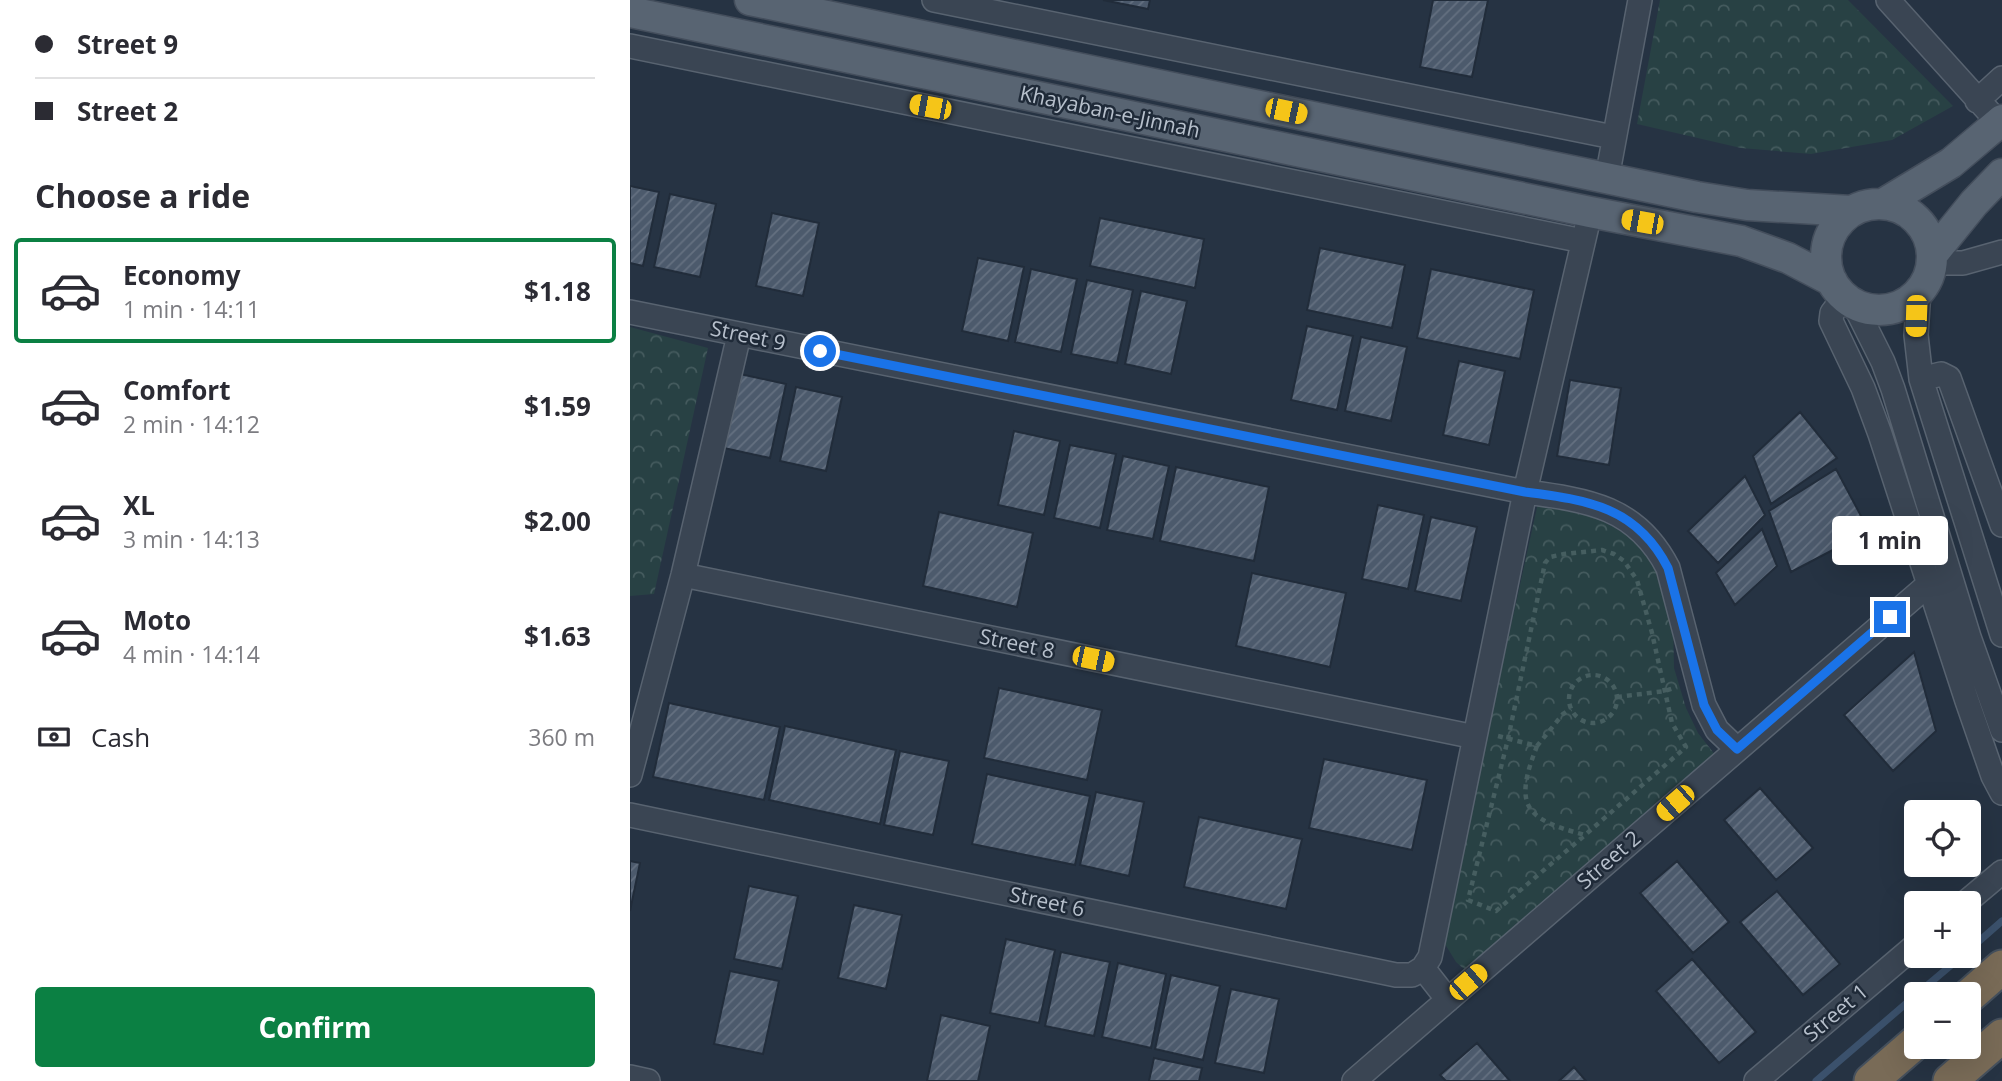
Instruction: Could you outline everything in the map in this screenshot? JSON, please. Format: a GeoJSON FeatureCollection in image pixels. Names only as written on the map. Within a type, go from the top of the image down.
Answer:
{"type":"FeatureCollection","features":[{"type":"Feature","properties":{"kind":"highway"},"geometry":{"type":"LineString","coordinates":[[1981,985],[2002,967]]}},
{"type":"Feature","properties":{"kind":"highway"},"geometry":{"type":"LineString","coordinates":[[1950,1081],[2002,1036]]}},
{"type":"Feature","properties":{"kind":"highway"},"geometry":{"type":"LineString","coordinates":[[1871,1081],[1904,1052]]}},
{"type":"Feature","properties":{"kind":"main road","name":"Khayaban-e-Jinnah"},"geometry":{"type":"LineString","coordinates":[[750,0],[1746,205],[1851,211]]}},
{"type":"Feature","properties":{"kind":"main road","name":"Khayaban-e-Jinnah"},"geometry":{"type":"LineString","coordinates":[[630,12],[1586,227],[1741,241],[1788,258],[1843,294]]}},
{"type":"Feature","properties":{"kind":"main road"},"geometry":{"type":"LineString","coordinates":[[1883,204],[1951,163],[2001,122]]}},
{"type":"Feature","properties":{"kind":"main road"},"geometry":{"type":"LineString","coordinates":[[1932,259],[1925,231],[1918,220],[1896,206],[1883,204],[1867,205],[1851,211],[1841,220],[1828,242],[1825,256],[1843,294],[1882,309],[1896,307],[1919,291],[1929,273],[1932,259],[1974,203],[2002,174]]}},
{"type":"Feature","properties":{"kind":"street"},"geometry":{"type":"LineString","coordinates":[[934,0],[1613,137]]}},
{"type":"Feature","properties":{"kind":"street"},"geometry":{"type":"LineString","coordinates":[[1607,178],[1640,0]]}},
{"type":"Feature","properties":{"kind":"street"},"geometry":{"type":"LineString","coordinates":[[1888,0],[1977,101],[2001,122]]}},
{"type":"Feature","properties":{"kind":"street"},"geometry":{"type":"LineString","coordinates":[[630,46],[1586,227],[1525,492],[1430,957],[1423,968],[1448,1000]]}},
{"type":"Feature","properties":{"kind":"street"},"geometry":{"type":"LineString","coordinates":[[1977,101],[2002,78]]}},
{"type":"Feature","properties":{"kind":"street"},"geometry":{"type":"LineString","coordinates":[[1932,259],[1963,263],[2002,252]]}},
{"type":"Feature","properties":{"kind":"street"},"geometry":{"type":"LineString","coordinates":[[1919,291],[1916,335],[1921,379],[2002,635]]}},
{"type":"Feature","properties":{"kind":"street"},"geometry":{"type":"LineString","coordinates":[[2002,730],[1969,637],[1883,362],[1843,294],[1830,321],[1863,388],[1880,434],[1993,776],[2002,793]]}},
{"type":"Feature","properties":{"kind":"street","name":"Street 9"},"geometry":{"type":"LineString","coordinates":[[630,312],[1525,492],[1567,498],[1622,515],[1644,532],[1660,551],[1668,568],[1704,705],[1717,730],[1737,749]]}},
{"type":"Feature","properties":{"kind":"street"},"geometry":{"type":"LineString","coordinates":[[630,775],[683,575],[739,335]]}},
{"type":"Feature","properties":{"kind":"street"},"geometry":{"type":"LineString","coordinates":[[1921,379],[1941,374],[1949,378],[2002,525]]}},
{"type":"Feature","properties":{"kind":"street","name":"Street 8"},"geometry":{"type":"LineString","coordinates":[[683,575],[1476,733]]}},
{"type":"Feature","properties":{"kind":"street","name":"Street 2"},"geometry":{"type":"LineString","coordinates":[[1354,1081],[1929,584]]}},
{"type":"Feature","properties":{"kind":"street","name":"Street 6"},"geometry":{"type":"LineString","coordinates":[[630,815],[1396,975],[1412,975],[1423,968]]}},
{"type":"Feature","properties":{"kind":"street"},"geometry":{"type":"LineString","coordinates":[[1979,891],[2002,872]]}},
{"type":"Feature","properties":{"kind":"street","name":"Street 1"},"geometry":{"type":"LineString","coordinates":[[1756,1081],[1904,955]]}},
{"type":"Feature","properties":{"kind":"street"},"geometry":{"type":"LineString","coordinates":[[630,1077],[648,1081]]}},
{"type":"Feature","properties":{"kind":"path"},"geometry":{"type":"LineString","coordinates":[[1602,550],[1624,561],[1637,580],[1665,691],[1672,723],[1686,747],[1496,911],[1468,900],[1508,738],[1545,563],[1550,557],[1602,550]]}},
{"type":"Feature","properties":{"kind":"path"},"geometry":{"type":"LineString","coordinates":[[1587,675],[1604,677],[1611,682],[1617,697],[1613,713],[1600,723],[1583,721],[1571,709],[1569,693],[1573,685],[1587,675]]}},
{"type":"Feature","properties":{"kind":"path"},"geometry":{"type":"LineString","coordinates":[[1617,697],[1665,691]]}},
{"type":"Feature","properties":{"kind":"path"},"geometry":{"type":"LineString","coordinates":[[1571,709],[1563,714],[1537,747],[1526,778],[1525,790],[1531,813],[1550,824],[1585,835]]}},
{"type":"Feature","properties":{"kind":"path"},"geometry":{"type":"LineString","coordinates":[[1476,733],[1508,738],[1537,747]]}},
{"type":"Feature","properties":{"kind":"green space"},"geometry":{"type":"Polygon","coordinates":[[[1660,0],[1848,0],[1953,106],[1892,140],[1811,154],[1741,148],[1637,124],[1660,0]]]}},
{"type":"Feature","properties":{"kind":"green space"},"geometry":{"type":"Polygon","coordinates":[[[630,327],[708,348],[654,594],[630,596],[630,327]]]}},
{"type":"Feature","properties":{"kind":"green space"},"geometry":{"type":"Polygon","coordinates":[[[1538,503],[1566,506],[1601,520],[1632,538],[1658,566],[1673,624],[1674,668],[1686,708],[1698,733],[1716,756],[1465,970],[1456,962],[1442,939],[1538,503]]]}},
{"type":"Feature","properties":{"kind":"building"},"geometry":{"type":"Polygon","coordinates":[[[1103,0],[1150,0],[1148,9],[1103,0]]]}},
{"type":"Feature","properties":{"kind":"building"},"geometry":{"type":"Polygon","coordinates":[[[1433,0],[1488,0],[1472,77],[1420,67],[1433,0]]]}},
{"type":"Feature","properties":{"kind":"building"},"geometry":{"type":"Polygon","coordinates":[[[630,186],[659,192],[643,266],[630,263],[630,186]]]}},
{"type":"Feature","properties":{"kind":"building"},"geometry":{"type":"Polygon","coordinates":[[[670,194],[716,204],[700,277],[654,267],[670,194]]]}},
{"type":"Feature","properties":{"kind":"building"},"geometry":{"type":"Polygon","coordinates":[[[772,213],[819,223],[803,296],[756,286],[772,213]]]}},
{"type":"Feature","properties":{"kind":"building"},"geometry":{"type":"Polygon","coordinates":[[[1100,218],[1204,239],[1195,288],[1090,266],[1100,218]]]}},
{"type":"Feature","properties":{"kind":"building"},"geometry":{"type":"Polygon","coordinates":[[[1320,248],[1405,265],[1392,328],[1307,310],[1320,248]]]}},
{"type":"Feature","properties":{"kind":"building"},"geometry":{"type":"Polygon","coordinates":[[[978,258],[1024,267],[1008,341],[962,331],[978,258]]]}},
{"type":"Feature","properties":{"kind":"building"},"geometry":{"type":"Polygon","coordinates":[[[1031,269],[1077,279],[1061,352],[1015,342],[1031,269]]]}},
{"type":"Feature","properties":{"kind":"building"},"geometry":{"type":"Polygon","coordinates":[[[1431,269],[1534,290],[1520,359],[1417,338],[1431,269]]]}},
{"type":"Feature","properties":{"kind":"building"},"geometry":{"type":"Polygon","coordinates":[[[1087,280],[1133,290],[1117,363],[1071,354],[1087,280]]]}},
{"type":"Feature","properties":{"kind":"building"},"geometry":{"type":"Polygon","coordinates":[[[1141,291],[1187,301],[1171,374],[1125,364],[1141,291]]]}},
{"type":"Feature","properties":{"kind":"building"},"geometry":{"type":"Polygon","coordinates":[[[1307,326],[1353,336],[1337,410],[1291,400],[1307,326]]]}},
{"type":"Feature","properties":{"kind":"building"},"geometry":{"type":"Polygon","coordinates":[[[1361,337],[1407,347],[1391,421],[1345,411],[1361,337]]]}},
{"type":"Feature","properties":{"kind":"building"},"geometry":{"type":"Polygon","coordinates":[[[1459,361],[1505,371],[1489,445],[1443,435],[1459,361]]]}},
{"type":"Feature","properties":{"kind":"building"},"geometry":{"type":"Polygon","coordinates":[[[740,374],[786,384],[770,458],[724,448],[740,374]]]}},
{"type":"Feature","properties":{"kind":"building"},"geometry":{"type":"Polygon","coordinates":[[[1570,380],[1621,388],[1609,465],[1557,456],[1570,380]]]}},
{"type":"Feature","properties":{"kind":"building"},"geometry":{"type":"Polygon","coordinates":[[[796,387],[842,397],[826,471],[780,461],[796,387]]]}},
{"type":"Feature","properties":{"kind":"building"},"geometry":{"type":"Polygon","coordinates":[[[1800,412],[1837,458],[1771,504],[1753,456],[1800,412]]]}},
{"type":"Feature","properties":{"kind":"building"},"geometry":{"type":"Polygon","coordinates":[[[1014,431],[1060,441],[1044,515],[998,505],[1014,431]]]}},
{"type":"Feature","properties":{"kind":"building"},"geometry":{"type":"Polygon","coordinates":[[[1070,445],[1116,454],[1100,528],[1054,518],[1070,445]]]}},
{"type":"Feature","properties":{"kind":"building"},"geometry":{"type":"Polygon","coordinates":[[[1123,456],[1169,466],[1153,539],[1107,530],[1123,456]]]}},
{"type":"Feature","properties":{"kind":"building"},"geometry":{"type":"Polygon","coordinates":[[[1176,467],[1269,487],[1254,561],[1160,541],[1176,467]]]}},
{"type":"Feature","properties":{"kind":"building"},"geometry":{"type":"Polygon","coordinates":[[[1836,469],[1869,531],[1791,572],[1769,511],[1836,469]]]}},
{"type":"Feature","properties":{"kind":"building"},"geometry":{"type":"Polygon","coordinates":[[[1745,476],[1765,515],[1718,563],[1688,531],[1745,476]]]}},
{"type":"Feature","properties":{"kind":"building"},"geometry":{"type":"Polygon","coordinates":[[[1378,505],[1424,515],[1408,589],[1362,579],[1378,505]]]}},
{"type":"Feature","properties":{"kind":"building"},"geometry":{"type":"Polygon","coordinates":[[[939,512],[1033,533],[1017,607],[923,586],[939,512]]]}},
{"type":"Feature","properties":{"kind":"building"},"geometry":{"type":"Polygon","coordinates":[[[1431,517],[1477,527],[1461,601],[1415,591],[1431,517]]]}},
{"type":"Feature","properties":{"kind":"building"},"geometry":{"type":"Polygon","coordinates":[[[1762,529],[1777,566],[1735,605],[1716,573],[1762,529]]]}},
{"type":"Feature","properties":{"kind":"building"},"geometry":{"type":"Polygon","coordinates":[[[1252,573],[1346,593],[1330,667],[1236,646],[1252,573]]]}},
{"type":"Feature","properties":{"kind":"building"},"geometry":{"type":"Polygon","coordinates":[[[1914,652],[1936,731],[1893,771],[1844,715],[1914,652]]]}},
{"type":"Feature","properties":{"kind":"building"},"geometry":{"type":"Polygon","coordinates":[[[999,688],[1102,710],[1087,780],[984,758],[999,688]]]}},
{"type":"Feature","properties":{"kind":"building"},"geometry":{"type":"Polygon","coordinates":[[[669,703],[780,727],[764,800],[653,777],[669,703]]]}},
{"type":"Feature","properties":{"kind":"building"},"geometry":{"type":"Polygon","coordinates":[[[785,726],[896,750],[880,824],[769,800],[785,726]]]}},
{"type":"Feature","properties":{"kind":"building"},"geometry":{"type":"Polygon","coordinates":[[[900,751],[949,761],[933,835],[884,825],[900,751]]]}},
{"type":"Feature","properties":{"kind":"building"},"geometry":{"type":"Polygon","coordinates":[[[1324,759],[1427,780],[1412,850],[1309,828],[1324,759]]]}},
{"type":"Feature","properties":{"kind":"building"},"geometry":{"type":"Polygon","coordinates":[[[987,774],[1090,796],[1075,865],[972,844],[987,774]]]}},
{"type":"Feature","properties":{"kind":"building"},"geometry":{"type":"Polygon","coordinates":[[[1760,788],[1813,848],[1776,880],[1724,820],[1760,788]]]}},
{"type":"Feature","properties":{"kind":"building"},"geometry":{"type":"Polygon","coordinates":[[[1096,792],[1144,802],[1129,876],[1080,865],[1096,792]]]}},
{"type":"Feature","properties":{"kind":"building"},"geometry":{"type":"Polygon","coordinates":[[[1199,817],[1302,839],[1286,909],[1184,887],[1199,817]]]}},
{"type":"Feature","properties":{"kind":"building"},"geometry":{"type":"Polygon","coordinates":[[[630,861],[640,863],[630,911],[630,861]]]}},
{"type":"Feature","properties":{"kind":"building"},"geometry":{"type":"Polygon","coordinates":[[[1677,861],[1729,922],[1693,953],[1640,893],[1677,861]]]}},
{"type":"Feature","properties":{"kind":"building"},"geometry":{"type":"Polygon","coordinates":[[[749,886],[798,896],[782,969],[734,959],[749,886]]]}},
{"type":"Feature","properties":{"kind":"building"},"geometry":{"type":"Polygon","coordinates":[[[1777,891],[1840,964],[1803,995],[1740,922],[1777,891]]]}},
{"type":"Feature","properties":{"kind":"building"},"geometry":{"type":"Polygon","coordinates":[[[854,905],[902,915],[886,989],[838,978],[854,905]]]}},
{"type":"Feature","properties":{"kind":"building"},"geometry":{"type":"Polygon","coordinates":[[[1006,939],[1055,950],[1039,1023],[990,1013],[1006,939]]]}},
{"type":"Feature","properties":{"kind":"building"},"geometry":{"type":"Polygon","coordinates":[[[1061,952],[1110,962],[1094,1036],[1045,1026],[1061,952]]]}},
{"type":"Feature","properties":{"kind":"building"},"geometry":{"type":"Polygon","coordinates":[[[1692,959],[1756,1032],[1719,1063],[1656,991],[1692,959]]]}},
{"type":"Feature","properties":{"kind":"building"},"geometry":{"type":"Polygon","coordinates":[[[1118,963],[1166,974],[1151,1048],[1102,1037],[1118,963]]]}},
{"type":"Feature","properties":{"kind":"building"},"geometry":{"type":"Polygon","coordinates":[[[730,971],[779,981],[763,1054],[714,1044],[730,971]]]}},
{"type":"Feature","properties":{"kind":"building"},"geometry":{"type":"Polygon","coordinates":[[[1171,975],[1220,986],[1203,1060],[1155,1049],[1171,975]]]}},
{"type":"Feature","properties":{"kind":"building"},"geometry":{"type":"Polygon","coordinates":[[[1231,989],[1279,999],[1264,1073],[1215,1063],[1231,989]]]}},
{"type":"Feature","properties":{"kind":"building"},"geometry":{"type":"Polygon","coordinates":[[[941,1015],[990,1026],[978,1081],[927,1081],[941,1015]]]}},
{"type":"Feature","properties":{"kind":"building"},"geometry":{"type":"Polygon","coordinates":[[[1477,1043],[1510,1081],[1446,1081],[1440,1075],[1477,1043]]]}},
{"type":"Feature","properties":{"kind":"building"},"geometry":{"type":"Polygon","coordinates":[[[1154,1058],[1202,1068],[1199,1081],[1149,1081],[1154,1058]]]}},
{"type":"Feature","properties":{"kind":"building"},"geometry":{"type":"Polygon","coordinates":[[[1574,1067],[1586,1081],[1559,1081],[1574,1067]]]}},
{"type":"Feature","properties":{"kind":"waterway"},"geometry":{"type":"LineString","coordinates":[[1981,939],[2002,921]]}},
{"type":"Feature","properties":{"kind":"waterway"},"geometry":{"type":"LineString","coordinates":[[1931,982],[1948,968]]}},
{"type":"Feature","properties":{"kind":"waterway"},"geometry":{"type":"LineString","coordinates":[[1816,1081],[1904,1005]]}},
{"type":"Feature","properties":{"kind":"route"},"geometry":{"type":"LineString","coordinates":[[820,351],[1525,492],[1567,498],[1622,515],[1644,532],[1660,551],[1668,568],[1704,705],[1717,730],[1737,749],[1890,617]]}}]}
